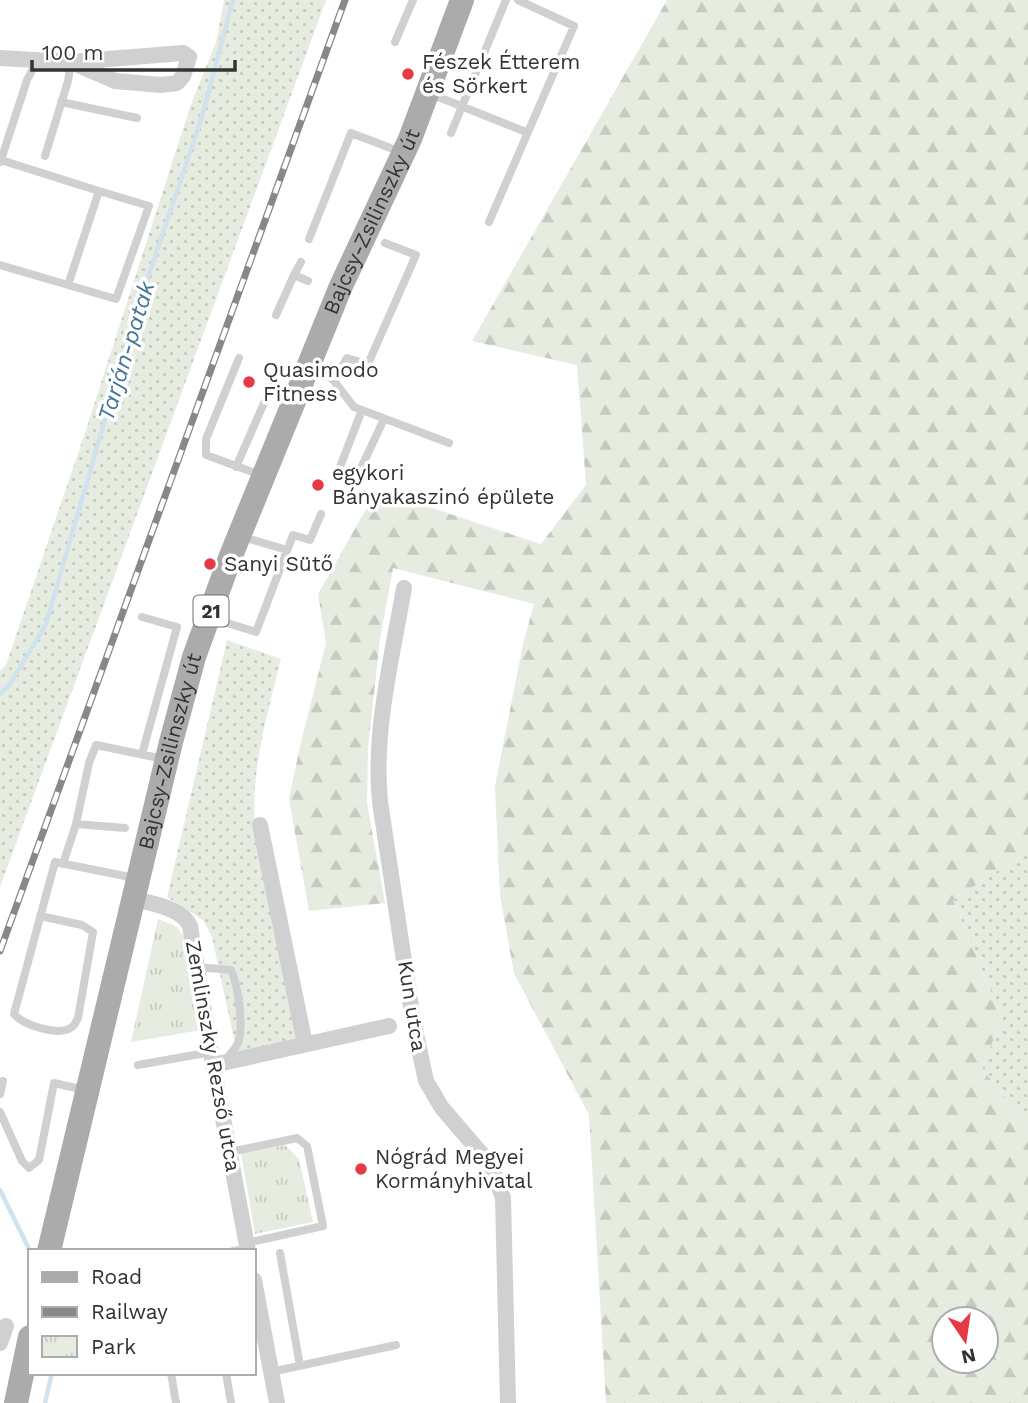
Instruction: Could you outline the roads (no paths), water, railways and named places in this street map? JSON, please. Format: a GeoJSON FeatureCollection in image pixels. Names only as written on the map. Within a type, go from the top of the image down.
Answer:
{"type":"FeatureCollection","features":[{"type":"Feature","properties":{"kind":"main road","name":"Bajcsy-Zsilinszky út"},"geometry":{"type":"LineString","coordinates":[[50,1249],[135,888],[194,657],[311,360],[332,291],[403,153],[457,7]]}},
{"type":"Feature","properties":{"kind":"main road"},"geometry":{"type":"LineString","coordinates":[[16,1403],[28,1346]]}},
{"type":"Feature","properties":{"kind":"street"},"geometry":{"type":"LineString","coordinates":[[0,58],[71,62],[183,53],[189,57],[183,76],[177,83],[161,85],[115,81],[71,62]]}},
{"type":"Feature","properties":{"kind":"street","name":"Kun utca"},"geometry":{"type":"LineString","coordinates":[[404,588],[379,740],[380,802],[426,1081],[442,1108],[491,1164],[503,1198],[508,1403]]}},
{"type":"Feature","properties":{"kind":"street"},"geometry":{"type":"LineString","coordinates":[[260,825],[305,1044]]}},
{"type":"Feature","properties":{"kind":"street","name":"Zemlinszky Rezső utca"},"geometry":{"type":"LineString","coordinates":[[135,888],[188,920],[215,1060],[244,1248]]}},
{"type":"Feature","properties":{"kind":"street","name":"Kun utca"},"geometry":{"type":"LineString","coordinates":[[215,1060],[389,1026]]}},
{"type":"Feature","properties":{"kind":"street"},"geometry":{"type":"LineString","coordinates":[[256,1291],[277,1403]]}},
{"type":"Feature","properties":{"kind":"street"},"geometry":{"type":"LineString","coordinates":[[0,1343],[6,1325]]}},
{"type":"Feature","properties":{"kind":"lane"},"geometry":{"type":"LineString","coordinates":[[395,42],[413,0]]}},
{"type":"Feature","properties":{"kind":"lane"},"geometry":{"type":"LineString","coordinates":[[451,133],[506,0]]}},
{"type":"Feature","properties":{"kind":"lane"},"geometry":{"type":"LineString","coordinates":[[489,222],[574,26],[518,0]]}},
{"type":"Feature","properties":{"kind":"lane"},"geometry":{"type":"LineString","coordinates":[[0,265],[116,299],[149,206],[0,161],[27,80],[38,59]]}},
{"type":"Feature","properties":{"kind":"lane"},"geometry":{"type":"LineString","coordinates":[[45,156],[71,62]]}},
{"type":"Feature","properties":{"kind":"lane"},"geometry":{"type":"LineString","coordinates":[[427,93],[526,132]]}},
{"type":"Feature","properties":{"kind":"lane"},"geometry":{"type":"LineString","coordinates":[[61,102],[137,118]]}},
{"type":"Feature","properties":{"kind":"lane"},"geometry":{"type":"LineString","coordinates":[[309,239],[351,133],[403,153]]}},
{"type":"Feature","properties":{"kind":"lane"},"geometry":{"type":"LineString","coordinates":[[68,285],[99,191]]}},
{"type":"Feature","properties":{"kind":"lane"},"geometry":{"type":"LineString","coordinates":[[334,381],[347,358],[368,364],[416,255],[385,243]]}},
{"type":"Feature","properties":{"kind":"lane"},"geometry":{"type":"LineString","coordinates":[[276,315],[301,262]]}},
{"type":"Feature","properties":{"kind":"lane"},"geometry":{"type":"LineString","coordinates":[[294,275],[308,281]]}},
{"type":"Feature","properties":{"kind":"lane"},"geometry":{"type":"LineString","coordinates":[[239,358],[206,439],[206,455],[264,476]]}},
{"type":"Feature","properties":{"kind":"lane"},"geometry":{"type":"LineString","coordinates":[[311,360],[334,381],[354,407],[449,443]]}},
{"type":"Feature","properties":{"kind":"lane"},"geometry":{"type":"LineString","coordinates":[[236,467],[271,387],[296,398]]}},
{"type":"Feature","properties":{"kind":"lane"},"geometry":{"type":"LineString","coordinates":[[338,472],[362,410]]}},
{"type":"Feature","properties":{"kind":"lane"},"geometry":{"type":"LineString","coordinates":[[362,467],[384,419]]}},
{"type":"Feature","properties":{"kind":"lane"},"geometry":{"type":"LineString","coordinates":[[209,617],[256,632],[293,535],[310,540],[321,514]]}},
{"type":"Feature","properties":{"kind":"lane"},"geometry":{"type":"LineString","coordinates":[[240,536],[287,550]]}},
{"type":"Feature","properties":{"kind":"lane"},"geometry":{"type":"LineString","coordinates":[[142,617],[177,627],[142,754]]}},
{"type":"Feature","properties":{"kind":"lane"},"geometry":{"type":"LineString","coordinates":[[63,864],[96,744],[167,760]]}},
{"type":"Feature","properties":{"kind":"lane"},"geometry":{"type":"LineString","coordinates":[[76,824],[125,828]]}},
{"type":"Feature","properties":{"kind":"lane"},"geometry":{"type":"LineString","coordinates":[[40,916],[82,925],[93,932],[78,1018],[73,1027],[62,1031],[25,1024],[14,1014],[40,916],[55,862],[135,888]]}},
{"type":"Feature","properties":{"kind":"lane"},"geometry":{"type":"LineString","coordinates":[[138,1065],[215,1060],[239,1041],[240,1014],[235,979],[231,970],[197,967]]}},
{"type":"Feature","properties":{"kind":"lane"},"geometry":{"type":"LineString","coordinates":[[0,1094],[3,1081]]}},
{"type":"Feature","properties":{"kind":"lane"},"geometry":{"type":"LineString","coordinates":[[0,1112],[22,1161],[29,1168],[39,1160],[54,1083],[89,1091]]}},
{"type":"Feature","properties":{"kind":"lane"},"geometry":{"type":"LineString","coordinates":[[230,1152],[297,1138],[307,1146],[323,1226],[244,1248]]}},
{"type":"Feature","properties":{"kind":"lane"},"geometry":{"type":"LineString","coordinates":[[280,1252],[300,1366]]}},
{"type":"Feature","properties":{"kind":"lane"},"geometry":{"type":"LineString","coordinates":[[271,1372],[396,1345]]}},
{"type":"Feature","properties":{"kind":"lane"},"geometry":{"type":"LineString","coordinates":[[171,1375],[176,1403]]}},
{"type":"Feature","properties":{"kind":"lane"},"geometry":{"type":"LineString","coordinates":[[226,1375],[231,1403]]}},
{"type":"Feature","properties":{"kind":"waterway","name":"Tarján-patak"},"geometry":{"type":"LineString","coordinates":[[0,694],[10,684],[46,624],[133,322],[201,120],[233,0]]}},
{"type":"Feature","properties":{"kind":"waterway","name":"Tarján-patak"},"geometry":{"type":"LineString","coordinates":[[0,1190],[29,1249]]}},
{"type":"Feature","properties":{"kind":"waterway","name":"Tarján-patak"},"geometry":{"type":"LineString","coordinates":[[45,1403],[52,1375]]}},
{"type":"Feature","properties":{"kind":"railway"},"geometry":{"type":"LineString","coordinates":[[0,951],[345,0]]}},
{"type":"Feature","properties":{"kind":"place","name":"Fészek Étterem és Sörkert"},"geometry":{"type":"Point","coordinates":[408,74]}},
{"type":"Feature","properties":{"kind":"place","name":"Quasimodo Fitness"},"geometry":{"type":"Point","coordinates":[249,382]}},
{"type":"Feature","properties":{"kind":"place","name":"egykori Bányakaszinó épülete"},"geometry":{"type":"Point","coordinates":[318,485]}},
{"type":"Feature","properties":{"kind":"place","name":"Sanyi Sütő"},"geometry":{"type":"Point","coordinates":[210,564]}},
{"type":"Feature","properties":{"kind":"place","name":"Nógrád Megyei Kormányhivatal"},"geometry":{"type":"Point","coordinates":[361,1169]}}]}
